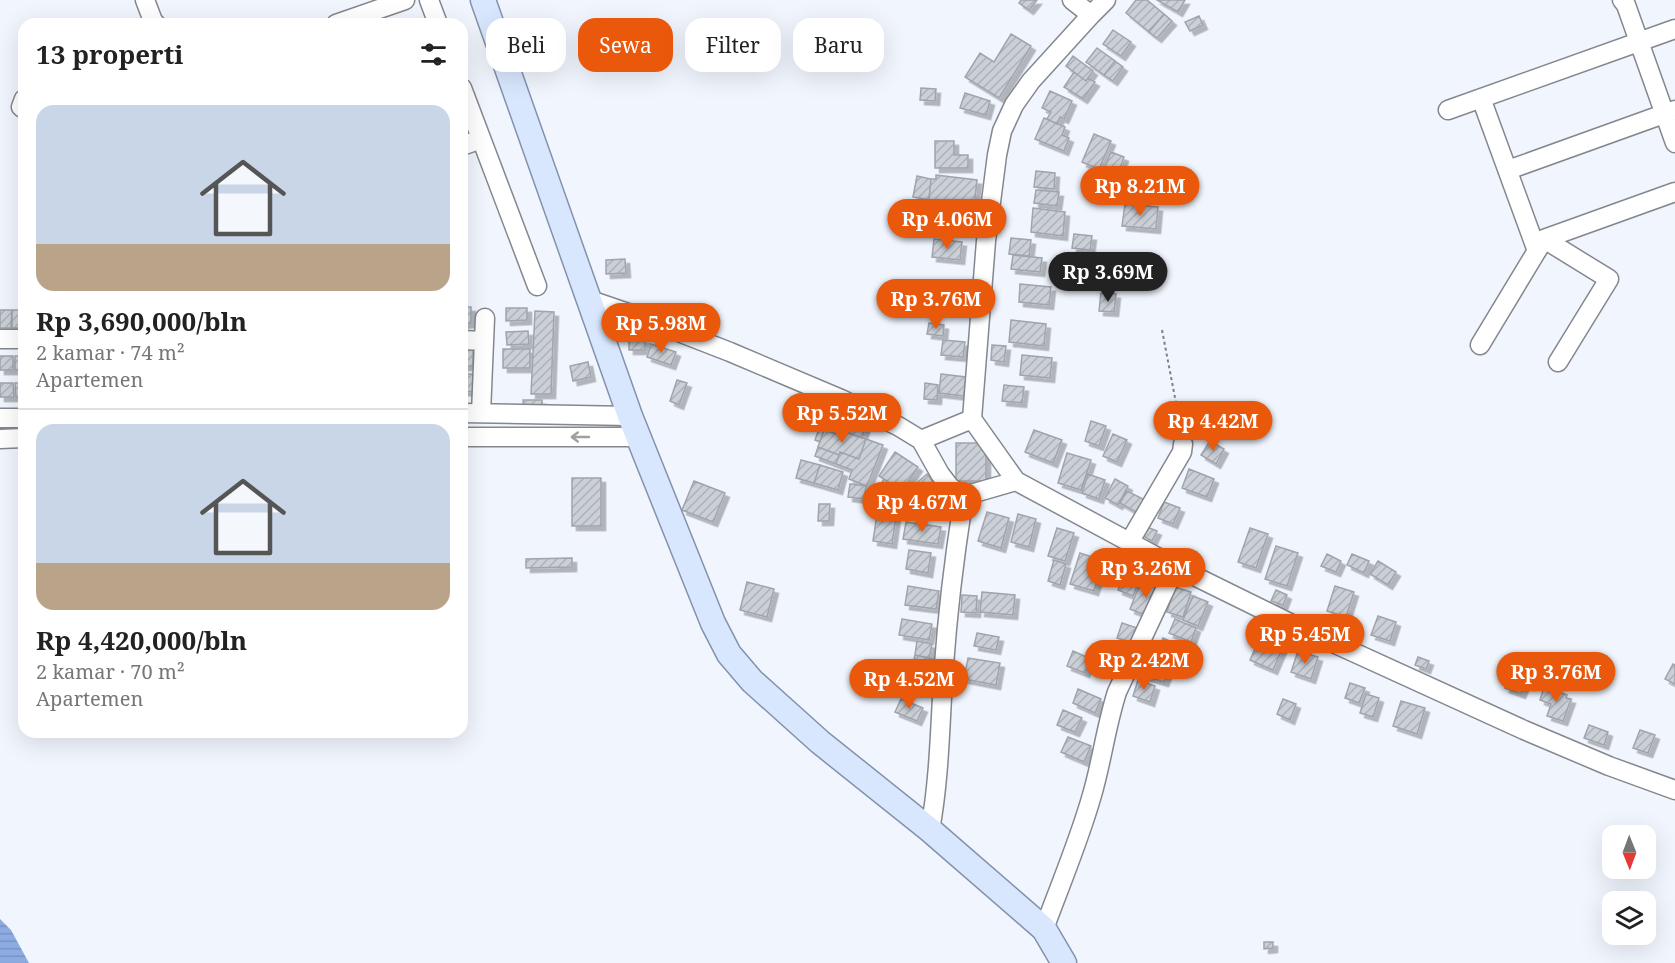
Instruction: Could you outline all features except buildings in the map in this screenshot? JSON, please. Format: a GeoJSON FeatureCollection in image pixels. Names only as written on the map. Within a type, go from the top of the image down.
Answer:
{"type":"FeatureCollection","features":[{"type":"Feature","properties":{"kind":"main road"},"geometry":{"type":"LineString","coordinates":[[483,0],[634,426],[713,623],[729,654],[774,703],[930,830],[1044,929],[1064,963]]}},
{"type":"Feature","properties":{"kind":"street"},"geometry":{"type":"LineString","coordinates":[[353,18],[405,0]]}},
{"type":"Feature","properties":{"kind":"street"},"geometry":{"type":"LineString","coordinates":[[429,0],[436,18]]}},
{"type":"Feature","properties":{"kind":"street"},"geometry":{"type":"LineString","coordinates":[[1072,0],[1091,15]]}},
{"type":"Feature","properties":{"kind":"street"},"geometry":{"type":"LineString","coordinates":[[1106,0],[1031,81],[1014,105],[1002,131],[997,155],[986,241],[972,419],[1016,481],[1176,566],[1296,626],[1524,730],[1609,766],[1675,790]]}},
{"type":"Feature","properties":{"kind":"street"},"geometry":{"type":"LineString","coordinates":[[1622,0],[1626,5],[1638,42],[1670,112],[1675,143]]}},
{"type":"Feature","properties":{"kind":"street"},"geometry":{"type":"LineString","coordinates":[[1448,110],[1675,29]]}},
{"type":"Feature","properties":{"kind":"street"},"geometry":{"type":"LineString","coordinates":[[1481,98],[1508,170],[1541,245],[1609,279],[1558,362]]}},
{"type":"Feature","properties":{"kind":"street"},"geometry":{"type":"LineString","coordinates":[[1508,170],[1670,112]]}},
{"type":"Feature","properties":{"kind":"street"},"geometry":{"type":"LineString","coordinates":[[468,122],[481,139],[537,286]]}},
{"type":"Feature","properties":{"kind":"street"},"geometry":{"type":"LineString","coordinates":[[468,144],[481,139]]}},
{"type":"Feature","properties":{"kind":"street"},"geometry":{"type":"LineString","coordinates":[[1480,345],[1541,245],[1675,192]]}},
{"type":"Feature","properties":{"kind":"street"},"geometry":{"type":"LineString","coordinates":[[590,300],[640,317],[842,399],[898,426],[921,440],[940,474],[950,487],[964,496],[1016,481]]}},
{"type":"Feature","properties":{"kind":"street"},"geometry":{"type":"LineString","coordinates":[[481,413],[485,318]]}},
{"type":"Feature","properties":{"kind":"street"},"geometry":{"type":"LineString","coordinates":[[0,339],[18,339]]}},
{"type":"Feature","properties":{"kind":"street"},"geometry":{"type":"LineString","coordinates":[[468,340],[484,341]]}},
{"type":"Feature","properties":{"kind":"street"},"geometry":{"type":"LineString","coordinates":[[468,413],[634,426]]}},
{"type":"Feature","properties":{"kind":"street"},"geometry":{"type":"LineString","coordinates":[[11,438],[12,418]]}},
{"type":"Feature","properties":{"kind":"street"},"geometry":{"type":"LineString","coordinates":[[921,440],[972,419]]}},
{"type":"Feature","properties":{"kind":"street"},"geometry":{"type":"LineString","coordinates":[[468,437],[634,426]]}},
{"type":"Feature","properties":{"kind":"street"},"geometry":{"type":"LineString","coordinates":[[1130,542],[1182,452],[1183,444]]}},
{"type":"Feature","properties":{"kind":"street"},"geometry":{"type":"LineString","coordinates":[[930,830],[938,765],[950,606],[964,496]]}},
{"type":"Feature","properties":{"kind":"street"},"geometry":{"type":"LineString","coordinates":[[1044,929],[1092,795],[1117,692],[1176,566]]}},
{"type":"Feature","properties":{"kind":"path"},"geometry":{"type":"LineString","coordinates":[[1162,330],[1183,444]]}},
{"type":"Feature","properties":{"kind":"water"},"geometry":{"type":"Polygon","coordinates":[[[0,919],[11,930],[29,963],[0,963],[0,919]]]}}]}
